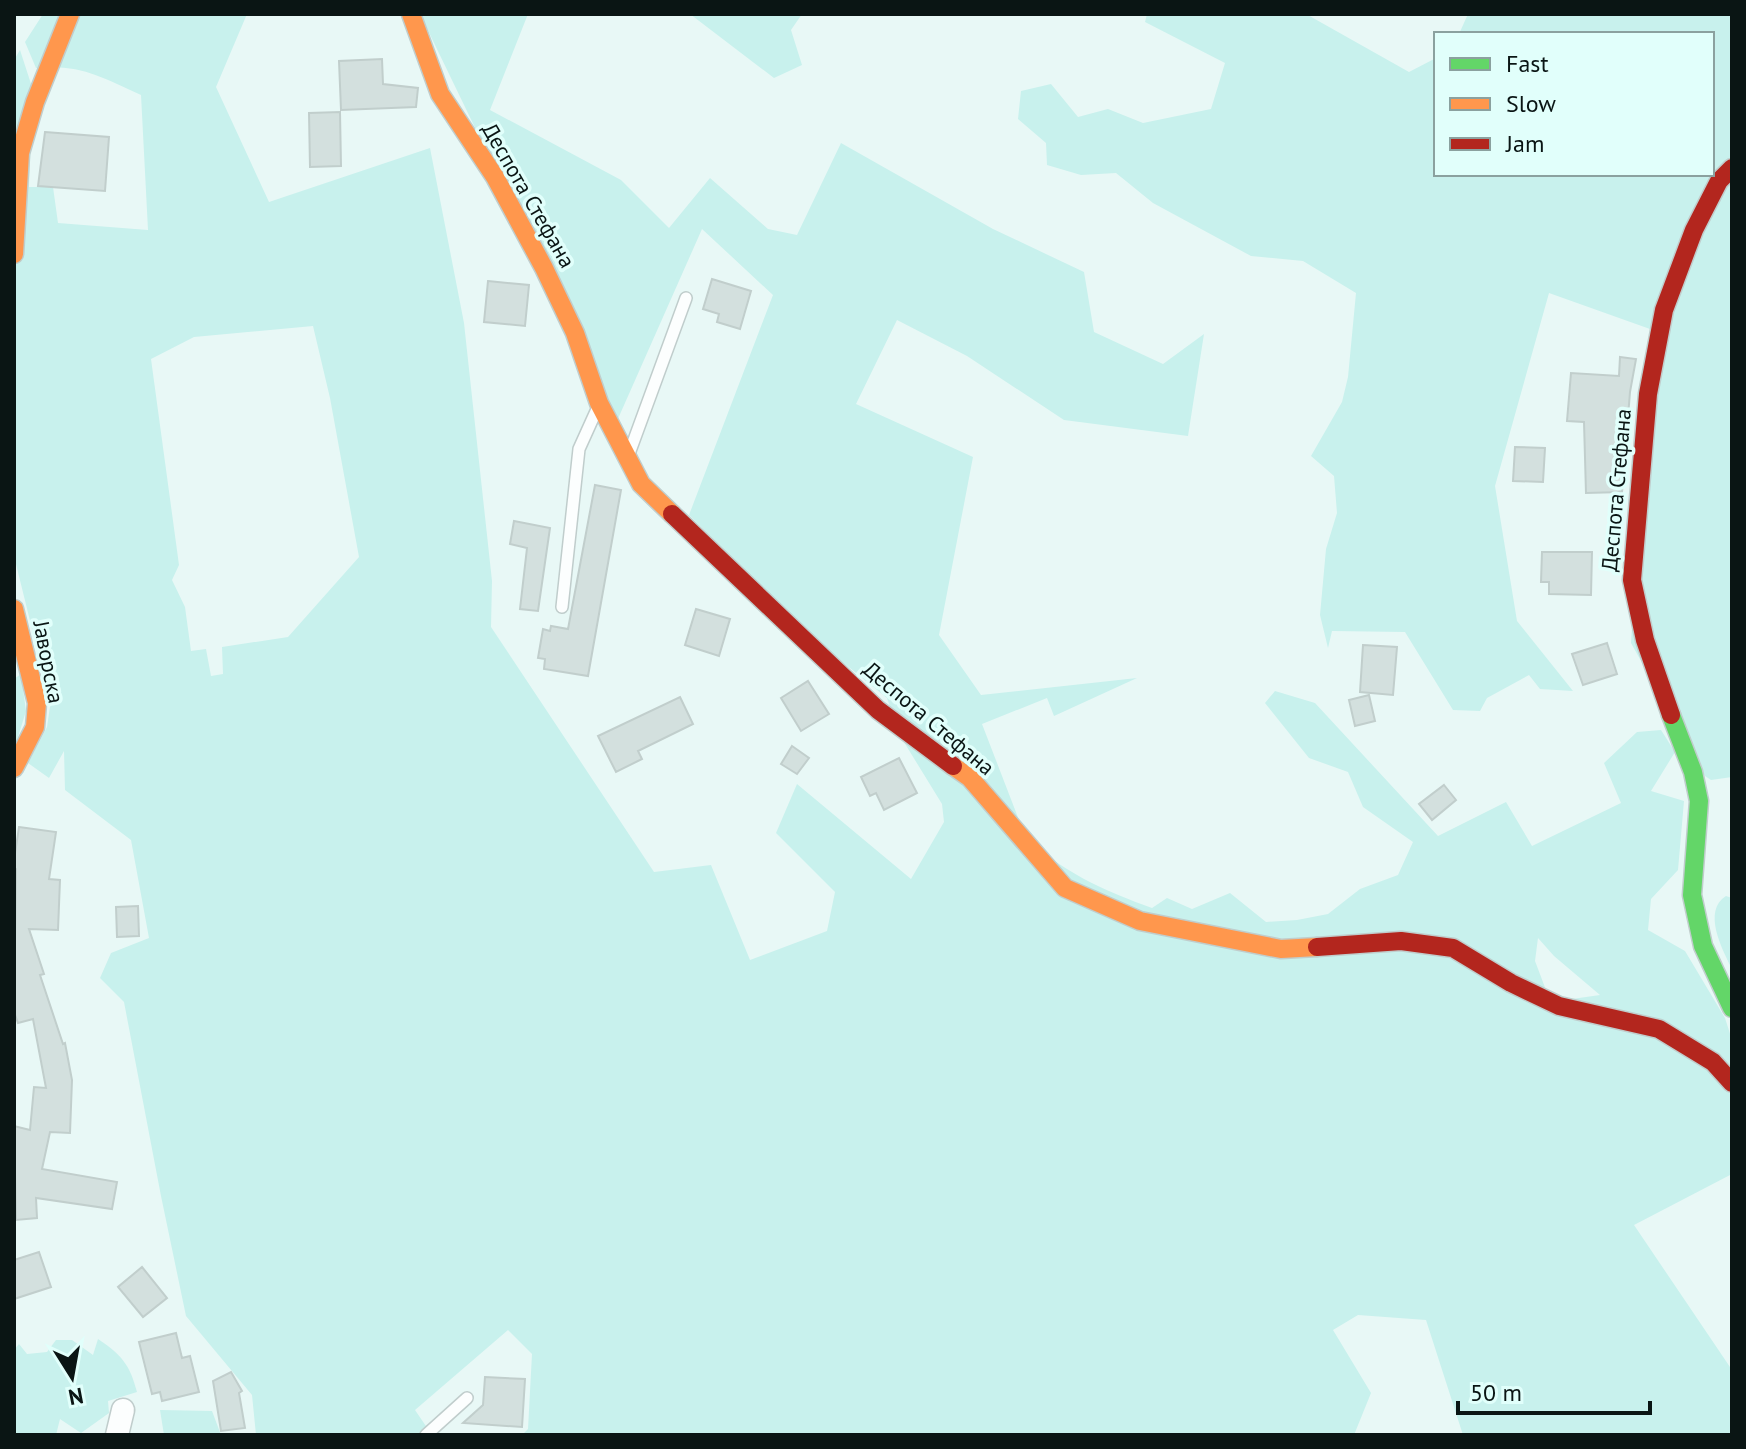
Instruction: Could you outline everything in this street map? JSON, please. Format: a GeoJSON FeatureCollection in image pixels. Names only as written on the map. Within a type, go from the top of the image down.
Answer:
{"type":"FeatureCollection","features":[{"type":"Feature","properties":{"kind":"street"},"geometry":{"type":"LineString","coordinates":[[14,254],[20,153],[35,102],[70,14]]}},
{"type":"Feature","properties":{"kind":"street","name":"Деспота Стефана"},"geometry":{"type":"LineString","coordinates":[[411,14],[440,94],[495,177],[544,268],[575,333],[599,403],[641,484],[878,710],[970,778],[1065,888],[1140,921],[1281,949],[1401,941],[1453,948],[1511,983],[1559,1006],[1659,1029],[1713,1062],[1732,1083]]}},
{"type":"Feature","properties":{"kind":"street","name":"Деспота Стефана"},"geometry":{"type":"LineString","coordinates":[[1732,168],[1719,181],[1694,230],[1664,310],[1648,394],[1632,580],[1645,640],[1693,772],[1699,801],[1692,895],[1703,946],[1732,1008]]}},
{"type":"Feature","properties":{"kind":"street","name":"Јаворска"},"geometry":{"type":"LineString","coordinates":[[14,609],[37,703],[35,727],[14,768]]}},
{"type":"Feature","properties":{"kind":"street"},"geometry":{"type":"LineString","coordinates":[[117,1435],[123,1410]]}},
{"type":"Feature","properties":{"kind":"lane"},"geometry":{"type":"LineString","coordinates":[[628,458],[686,298]]}},
{"type":"Feature","properties":{"kind":"lane"},"geometry":{"type":"LineString","coordinates":[[562,607],[579,449],[599,403]]}},
{"type":"Feature","properties":{"kind":"lane"},"geometry":{"type":"LineString","coordinates":[[426,1435],[467,1398]]}},
{"type":"Feature","properties":{"kind":"shaded area"},"geometry":{"type":"Polygon","coordinates":[[[43,14],[247,14],[216,87],[269,202],[430,148],[464,323],[492,581],[491,627],[654,872],[711,865],[750,960],[827,931],[835,892],[776,833],[797,784],[911,879],[944,822],[942,804],[899,734],[887,698],[814,639],[689,515],[773,295],[702,229],[617,421],[420,14],[528,14],[490,110],[621,180],[669,228],[710,178],[768,229],[797,235],[841,143],[993,229],[1084,272],[1094,332],[1163,364],[1204,334],[1188,436],[1064,420],[967,356],[897,320],[856,404],[973,457],[939,635],[981,695],[1137,678],[1054,716],[1047,698],[982,724],[1024,833],[1066,869],[1152,908],[1167,898],[1192,909],[1230,893],[1266,922],[1297,920],[1328,914],[1360,889],[1398,875],[1413,842],[1363,807],[1348,772],[1309,758],[1265,703],[1275,691],[1315,703],[1438,836],[1506,802],[1532,846],[1621,803],[1604,763],[1637,732],[1661,730],[1675,752],[1651,791],[1684,801],[1678,870],[1651,899],[1648,930],[1685,951],[1725,1018],[1732,1040],[1732,1174],[1634,1225],[1732,1370],[1732,1435],[1463,1435],[1426,1320],[1358,1315],[1333,1330],[1371,1393],[1354,1435],[522,1435],[528,1429],[532,1354],[508,1330],[415,1410],[432,1435],[256,1435],[252,1395],[186,1316],[124,1002],[100,978],[111,953],[149,938],[131,840],[65,790],[64,751],[49,778],[28,763],[47,727],[52,693],[35,641],[14,556],[14,60],[20,50],[33,90],[29,187],[53,187],[58,223],[148,230],[141,95],[78,70],[36,68],[25,42],[43,14]],[[313,326],[194,337],[151,359],[179,565],[172,580],[185,607],[191,651],[206,649],[211,676],[223,674],[222,647],[288,637],[359,557],[330,398],[313,326]],[[1538,938],[1535,961],[1549,998],[1558,1001],[1600,995],[1554,956],[1538,938]]]}},
{"type":"Feature","properties":{"kind":"shaded area"},"geometry":{"type":"Polygon","coordinates":[[[690,14],[802,14],[791,30],[802,65],[774,78],[690,14]]]}},
{"type":"Feature","properties":{"kind":"shaded area"},"geometry":{"type":"Polygon","coordinates":[[[1147,14],[1306,14],[1409,72],[1434,59],[1434,176],[1714,176],[1714,32],[1460,32],[1468,14],[1732,14],[1732,777],[1711,780],[1705,776],[1631,643],[1650,329],[1549,293],[1495,486],[1517,621],[1573,691],[1540,689],[1529,675],[1487,698],[1480,711],[1453,710],[1405,632],[1332,631],[1328,648],[1320,615],[1326,549],[1337,513],[1334,476],[1311,456],[1342,402],[1348,377],[1356,293],[1303,261],[1251,256],[1153,203],[1116,173],[1081,175],[1047,165],[1046,143],[1018,119],[1021,91],[1051,84],[1078,117],[1108,109],[1143,123],[1211,109],[1225,63],[1145,22],[1147,14]]]}},
{"type":"Feature","properties":{"kind":"shaded area"},"geometry":{"type":"Polygon","coordinates":[[[21,674],[26,711],[14,750],[14,679],[21,674]]]}},
{"type":"Feature","properties":{"kind":"shaded area"},"geometry":{"type":"Polygon","coordinates":[[[1726,896],[1732,898],[1732,969],[1719,941],[1715,920],[1715,911],[1726,896]]]}},
{"type":"Feature","properties":{"kind":"shaded area"},"geometry":{"type":"Polygon","coordinates":[[[98,1339],[124,1361],[137,1392],[108,1401],[109,1413],[81,1433],[60,1419],[56,1435],[14,1435],[14,1350],[19,1344],[27,1354],[47,1352],[56,1340],[72,1340],[93,1355],[98,1339]]]}},
{"type":"Feature","properties":{"kind":"shaded area"},"geometry":{"type":"Polygon","coordinates":[[[160,1410],[212,1411],[221,1435],[164,1435],[160,1410]]]}},
{"type":"Feature","properties":{"kind":"building"},"geometry":{"type":"Polygon","coordinates":[[[382,59],[383,84],[418,88],[416,107],[341,110],[339,61],[382,59]]]}},
{"type":"Feature","properties":{"kind":"building"},"geometry":{"type":"Polygon","coordinates":[[[340,112],[341,166],[310,167],[309,113],[340,112]]]}},
{"type":"Feature","properties":{"kind":"building"},"geometry":{"type":"Polygon","coordinates":[[[45,132],[109,137],[105,191],[38,186],[45,132]]]}},
{"type":"Feature","properties":{"kind":"building"},"geometry":{"type":"Polygon","coordinates":[[[712,279],[751,291],[740,329],[717,322],[719,314],[703,309],[712,279]]]}},
{"type":"Feature","properties":{"kind":"building"},"geometry":{"type":"Polygon","coordinates":[[[488,281],[529,285],[525,326],[484,322],[488,281]]]}},
{"type":"Feature","properties":{"kind":"building"},"geometry":{"type":"Polygon","coordinates":[[[1620,357],[1636,359],[1630,392],[1622,492],[1586,493],[1584,422],[1567,421],[1571,373],[1619,376],[1620,357]]]}},
{"type":"Feature","properties":{"kind":"building"},"geometry":{"type":"Polygon","coordinates":[[[1515,447],[1545,448],[1543,482],[1513,481],[1515,447]]]}},
{"type":"Feature","properties":{"kind":"building"},"geometry":{"type":"Polygon","coordinates":[[[595,485],[621,490],[588,676],[544,669],[545,659],[538,658],[543,629],[550,631],[551,626],[568,629],[595,485]]]}},
{"type":"Feature","properties":{"kind":"building"},"geometry":{"type":"Polygon","coordinates":[[[514,521],[550,528],[538,611],[520,609],[527,548],[510,544],[514,521]]]}},
{"type":"Feature","properties":{"kind":"building"},"geometry":{"type":"Polygon","coordinates":[[[1542,552],[1592,552],[1591,595],[1549,594],[1549,582],[1541,582],[1542,552]]]}},
{"type":"Feature","properties":{"kind":"building"},"geometry":{"type":"Polygon","coordinates":[[[696,609],[730,619],[719,656],[685,645],[696,609]]]}},
{"type":"Feature","properties":{"kind":"building"},"geometry":{"type":"Polygon","coordinates":[[[1607,643],[1617,674],[1583,685],[1572,654],[1607,643]]]}},
{"type":"Feature","properties":{"kind":"building"},"geometry":{"type":"Polygon","coordinates":[[[1363,645],[1397,647],[1393,695],[1360,692],[1363,645]]]}},
{"type":"Feature","properties":{"kind":"building"},"geometry":{"type":"Polygon","coordinates":[[[808,681],[829,714],[801,731],[781,698],[808,681]]]}},
{"type":"Feature","properties":{"kind":"building"},"geometry":{"type":"Polygon","coordinates":[[[1369,695],[1375,721],[1355,726],[1349,700],[1369,695]]]}},
{"type":"Feature","properties":{"kind":"building"},"geometry":{"type":"Polygon","coordinates":[[[680,697],[693,724],[638,751],[642,759],[616,772],[598,736],[680,697]]]}},
{"type":"Feature","properties":{"kind":"building"},"geometry":{"type":"Polygon","coordinates":[[[792,746],[809,758],[797,774],[781,764],[792,746]]]}},
{"type":"Feature","properties":{"kind":"building"},"geometry":{"type":"Polygon","coordinates":[[[899,758],[917,793],[884,810],[876,793],[870,796],[861,777],[899,758]]]}},
{"type":"Feature","properties":{"kind":"building"},"geometry":{"type":"Polygon","coordinates":[[[1444,785],[1456,800],[1432,820],[1419,804],[1444,785]]]}},
{"type":"Feature","properties":{"kind":"building"},"geometry":{"type":"Polygon","coordinates":[[[19,827],[56,832],[49,879],[60,880],[58,930],[29,929],[44,974],[40,975],[65,1043],[72,1080],[70,1133],[50,1132],[42,1169],[117,1182],[112,1209],[36,1198],[37,1218],[16,1220],[14,1126],[30,1130],[34,1087],[46,1088],[33,1019],[18,1023],[14,1012],[14,860],[19,827]]]}},
{"type":"Feature","properties":{"kind":"building"},"geometry":{"type":"Polygon","coordinates":[[[138,906],[139,936],[117,937],[116,907],[138,906]]]}},
{"type":"Feature","properties":{"kind":"building"},"geometry":{"type":"Polygon","coordinates":[[[39,1252],[51,1287],[14,1299],[14,1260],[39,1252]]]}},
{"type":"Feature","properties":{"kind":"building"},"geometry":{"type":"Polygon","coordinates":[[[142,1267],[167,1298],[143,1317],[118,1287],[142,1267]]]}},
{"type":"Feature","properties":{"kind":"building"},"geometry":{"type":"Polygon","coordinates":[[[176,1333],[182,1358],[190,1356],[199,1392],[162,1401],[160,1392],[152,1394],[139,1342],[176,1333]]]}},
{"type":"Feature","properties":{"kind":"building"},"geometry":{"type":"Polygon","coordinates":[[[231,1372],[242,1391],[239,1393],[245,1428],[221,1431],[213,1381],[231,1372]]]}},
{"type":"Feature","properties":{"kind":"building"},"geometry":{"type":"Polygon","coordinates":[[[485,1377],[525,1379],[522,1427],[463,1423],[483,1405],[485,1377]]]}},
{"type":"Feature","properties":{"kind":"traffic: fast"},"geometry":{"type":"LineString","coordinates":[[1671,715],[1693,772],[1699,801],[1692,895],[1703,946],[1732,1008]]}},
{"type":"Feature","properties":{"kind":"traffic: slow"},"geometry":{"type":"LineString","coordinates":[[14,254],[20,153],[35,102],[70,14]]}},
{"type":"Feature","properties":{"kind":"traffic: slow"},"geometry":{"type":"LineString","coordinates":[[411,14],[440,94],[495,177],[544,268],[575,333],[599,403],[641,484],[672,514]]}},
{"type":"Feature","properties":{"kind":"traffic: slow"},"geometry":{"type":"LineString","coordinates":[[14,609],[37,703],[35,727],[14,768]]}},
{"type":"Feature","properties":{"kind":"traffic: slow"},"geometry":{"type":"LineString","coordinates":[[953,766],[970,778],[1065,888],[1140,921],[1281,949],[1317,947]]}},
{"type":"Feature","properties":{"kind":"traffic: jam"},"geometry":{"type":"LineString","coordinates":[[1671,715],[1645,640],[1632,580],[1648,394],[1664,310],[1694,230],[1719,181],[1732,168]]}},
{"type":"Feature","properties":{"kind":"traffic: jam"},"geometry":{"type":"LineString","coordinates":[[672,514],[878,710],[953,766]]}},
{"type":"Feature","properties":{"kind":"traffic: jam"},"geometry":{"type":"LineString","coordinates":[[1317,947],[1401,941],[1453,948],[1511,983],[1559,1006],[1659,1029],[1713,1062],[1732,1083]]}}]}
